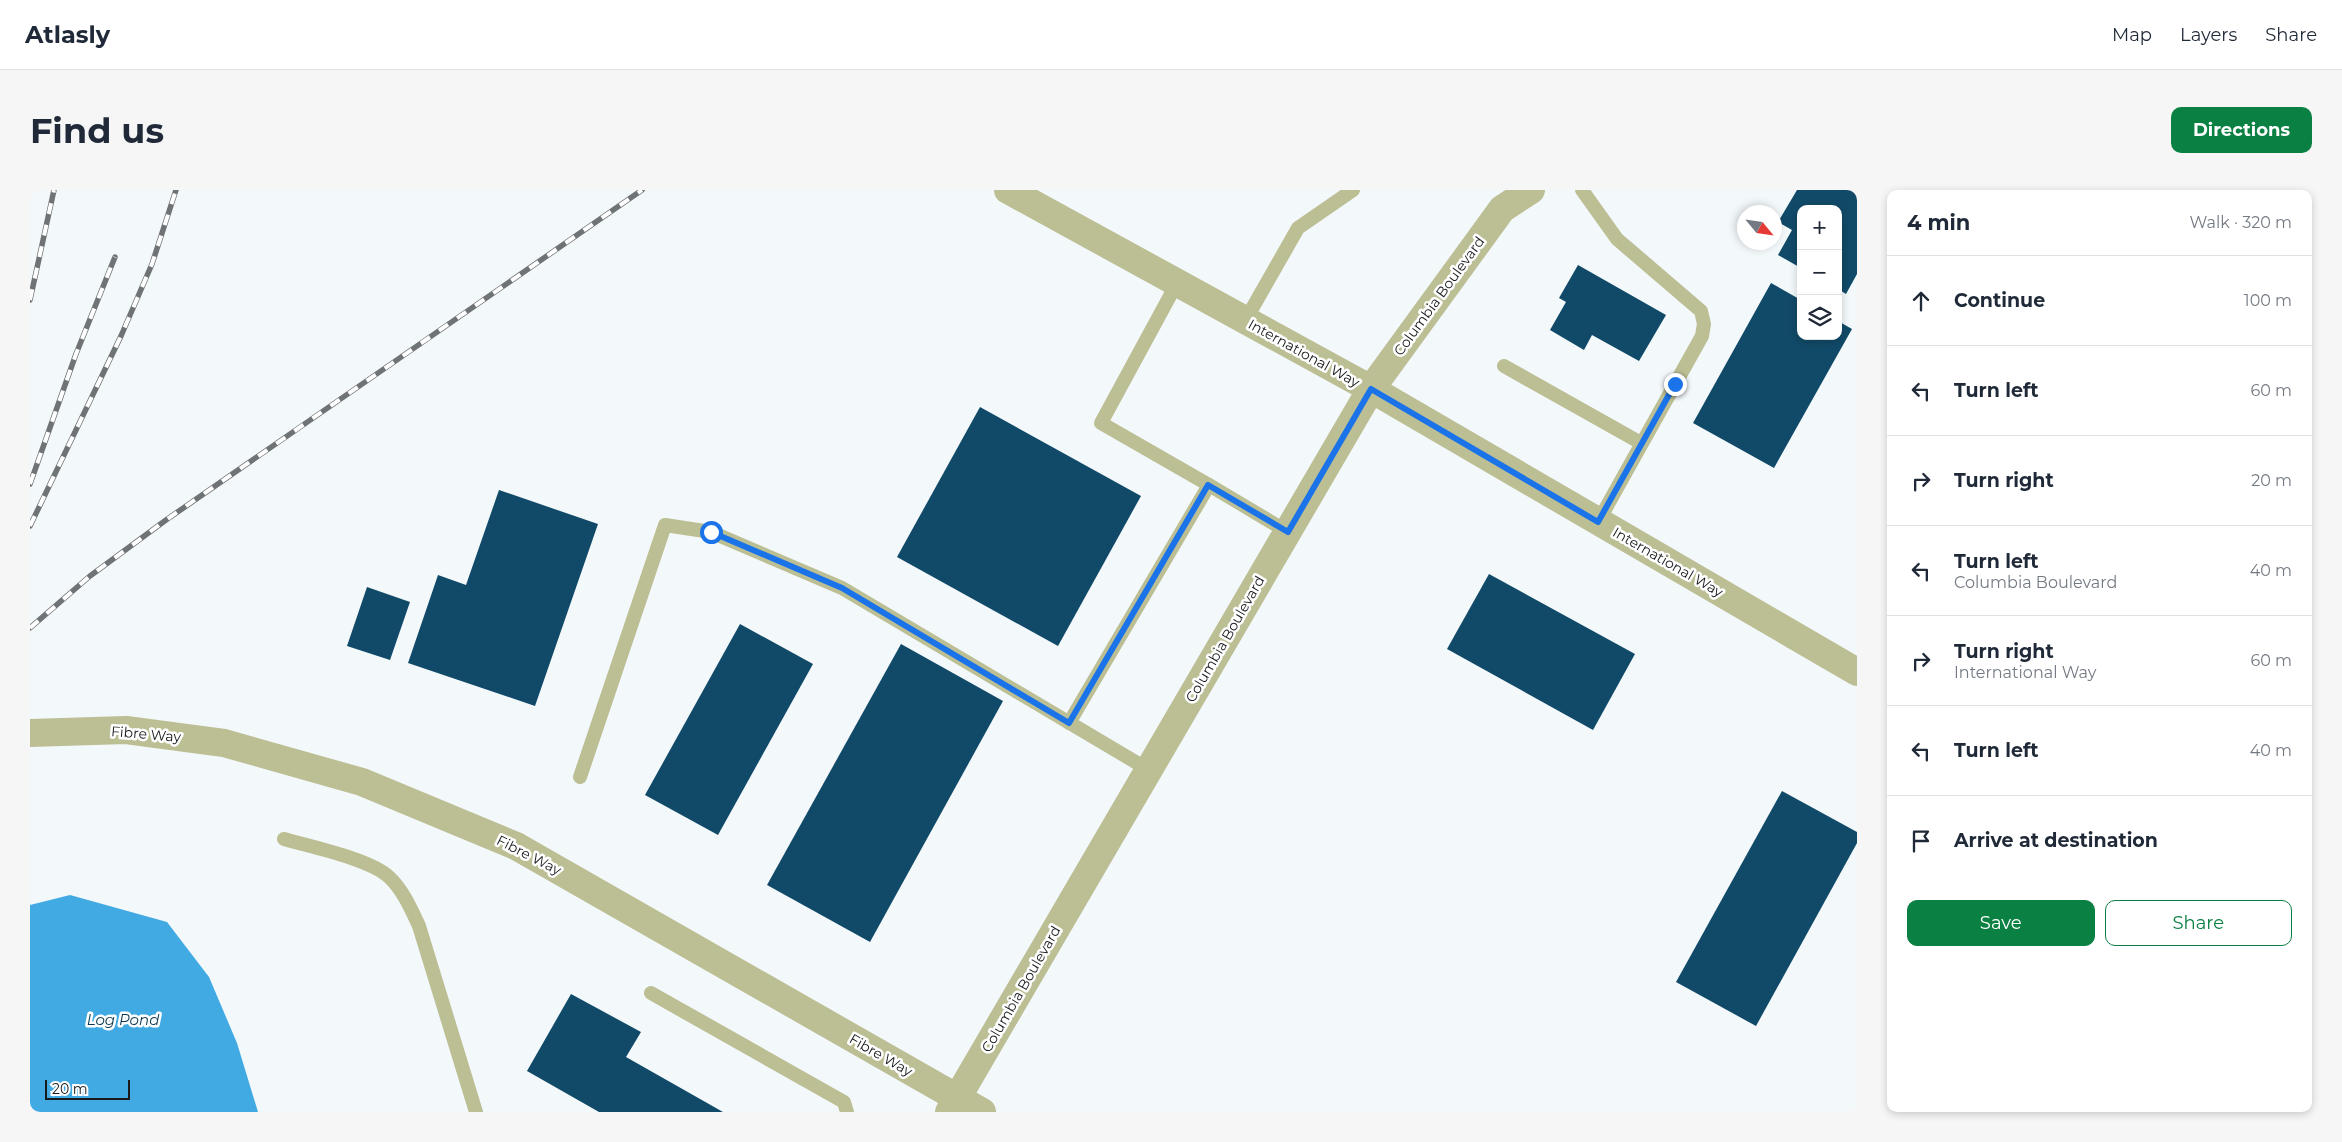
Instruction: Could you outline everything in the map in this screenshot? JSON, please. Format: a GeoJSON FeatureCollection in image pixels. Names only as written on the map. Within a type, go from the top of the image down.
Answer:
{"type":"FeatureCollection","features":[{"type":"Feature","properties":{"kind":"street","name":"International Way"},"geometry":{"type":"LineString","coordinates":[[1008,190],[1371,389],[1857,672]]}},
{"type":"Feature","properties":{"kind":"street","name":"Columbia Boulevard"},"geometry":{"type":"LineString","coordinates":[[953,1105],[1371,389],[1502,209],[1531,190]]}},
{"type":"Feature","properties":{"kind":"street","name":"Fibre Way"},"geometry":{"type":"LineString","coordinates":[[30,733],[126,730],[224,743],[362,782],[516,846],[953,1105],[982,1112]]}},
{"type":"Feature","properties":{"kind":"lane"},"geometry":{"type":"LineString","coordinates":[[1245,321],[1298,228],[1353,190]]}},
{"type":"Feature","properties":{"kind":"lane"},"geometry":{"type":"LineString","coordinates":[[1582,190],[1617,239],[1701,311],[1704,324],[1702,336],[1598,522]]}},
{"type":"Feature","properties":{"kind":"lane"},"geometry":{"type":"LineString","coordinates":[[1177,283],[1101,423],[1288,532]]}},
{"type":"Feature","properties":{"kind":"lane"},"geometry":{"type":"LineString","coordinates":[[1504,366],[1641,443]]}},
{"type":"Feature","properties":{"kind":"lane"},"geometry":{"type":"LineString","coordinates":[[1069,723],[1208,485]]}},
{"type":"Feature","properties":{"kind":"lane"},"geometry":{"type":"LineString","coordinates":[[580,777],[665,525],[711,532],[842,588],[1149,770]]}},
{"type":"Feature","properties":{"kind":"lane"},"geometry":{"type":"LineString","coordinates":[[284,839],[366,864],[388,876],[406,900],[419,926],[476,1112]]}},
{"type":"Feature","properties":{"kind":"lane"},"geometry":{"type":"LineString","coordinates":[[651,993],[844,1102],[847,1112]]}},
{"type":"Feature","properties":{"kind":"water","name":"Log Pond"},"geometry":{"type":"Polygon","coordinates":[[[70,895],[167,922],[209,977],[237,1043],[258,1112],[30,1112],[30,905],[70,895]]]}},
{"type":"Feature","properties":{"kind":"building"},"geometry":{"type":"Polygon","coordinates":[[[1797,190],[1857,190],[1857,274],[1846,294],[1842,292],[1842,205],[1797,205],[1797,266],[1778,255],[1792,230],[1782,224],[1782,215],[1797,190]]]}},
{"type":"Feature","properties":{"kind":"building"},"geometry":{"type":"Polygon","coordinates":[[[1578,265],[1666,315],[1639,361],[1592,335],[1584,350],[1550,330],[1566,302],[1559,298],[1578,265]]]}},
{"type":"Feature","properties":{"kind":"building"},"geometry":{"type":"Polygon","coordinates":[[[1771,283],[1797,298],[1797,340],[1842,340],[1842,323],[1852,329],[1774,468],[1693,423],[1771,283]]]}},
{"type":"Feature","properties":{"kind":"building"},"geometry":{"type":"Polygon","coordinates":[[[980,407],[1141,496],[1058,646],[897,557],[980,407]]]}},
{"type":"Feature","properties":{"kind":"building"},"geometry":{"type":"Polygon","coordinates":[[[499,490],[598,524],[535,706],[408,663],[438,575],[466,585],[499,490]]]}},
{"type":"Feature","properties":{"kind":"building"},"geometry":{"type":"Polygon","coordinates":[[[1489,574],[1635,654],[1593,730],[1447,649],[1489,574]]]}},
{"type":"Feature","properties":{"kind":"building"},"geometry":{"type":"Polygon","coordinates":[[[367,587],[410,602],[390,660],[347,646],[367,587]]]}},
{"type":"Feature","properties":{"kind":"building"},"geometry":{"type":"Polygon","coordinates":[[[740,624],[813,664],[718,835],[645,795],[740,624]]]}},
{"type":"Feature","properties":{"kind":"building"},"geometry":{"type":"Polygon","coordinates":[[[901,644],[1003,701],[870,942],[767,885],[901,644]]]}},
{"type":"Feature","properties":{"kind":"building"},"geometry":{"type":"Polygon","coordinates":[[[1782,791],[1857,832],[1857,843],[1756,1026],[1676,982],[1782,791]]]}},
{"type":"Feature","properties":{"kind":"building"},"geometry":{"type":"Polygon","coordinates":[[[571,994],[641,1032],[626,1057],[723,1112],[599,1112],[527,1071],[571,994]]]}},
{"type":"Feature","properties":{"kind":"railway"},"geometry":{"type":"LineString","coordinates":[[30,300],[54,190]]}},
{"type":"Feature","properties":{"kind":"railway"},"geometry":{"type":"LineString","coordinates":[[30,526],[121,336],[152,264],[176,190]]}},
{"type":"Feature","properties":{"kind":"railway"},"geometry":{"type":"LineString","coordinates":[[30,628],[90,576],[166,520],[642,190]]}},
{"type":"Feature","properties":{"kind":"railway"},"geometry":{"type":"LineString","coordinates":[[30,484],[76,354],[115,257]]}},
{"type":"Feature","properties":{"kind":"route"},"geometry":{"type":"LineString","coordinates":[[711,532],[842,588],[1069,723],[1208,485],[1288,532],[1371,389],[1598,522],[1675,384]]}}]}
